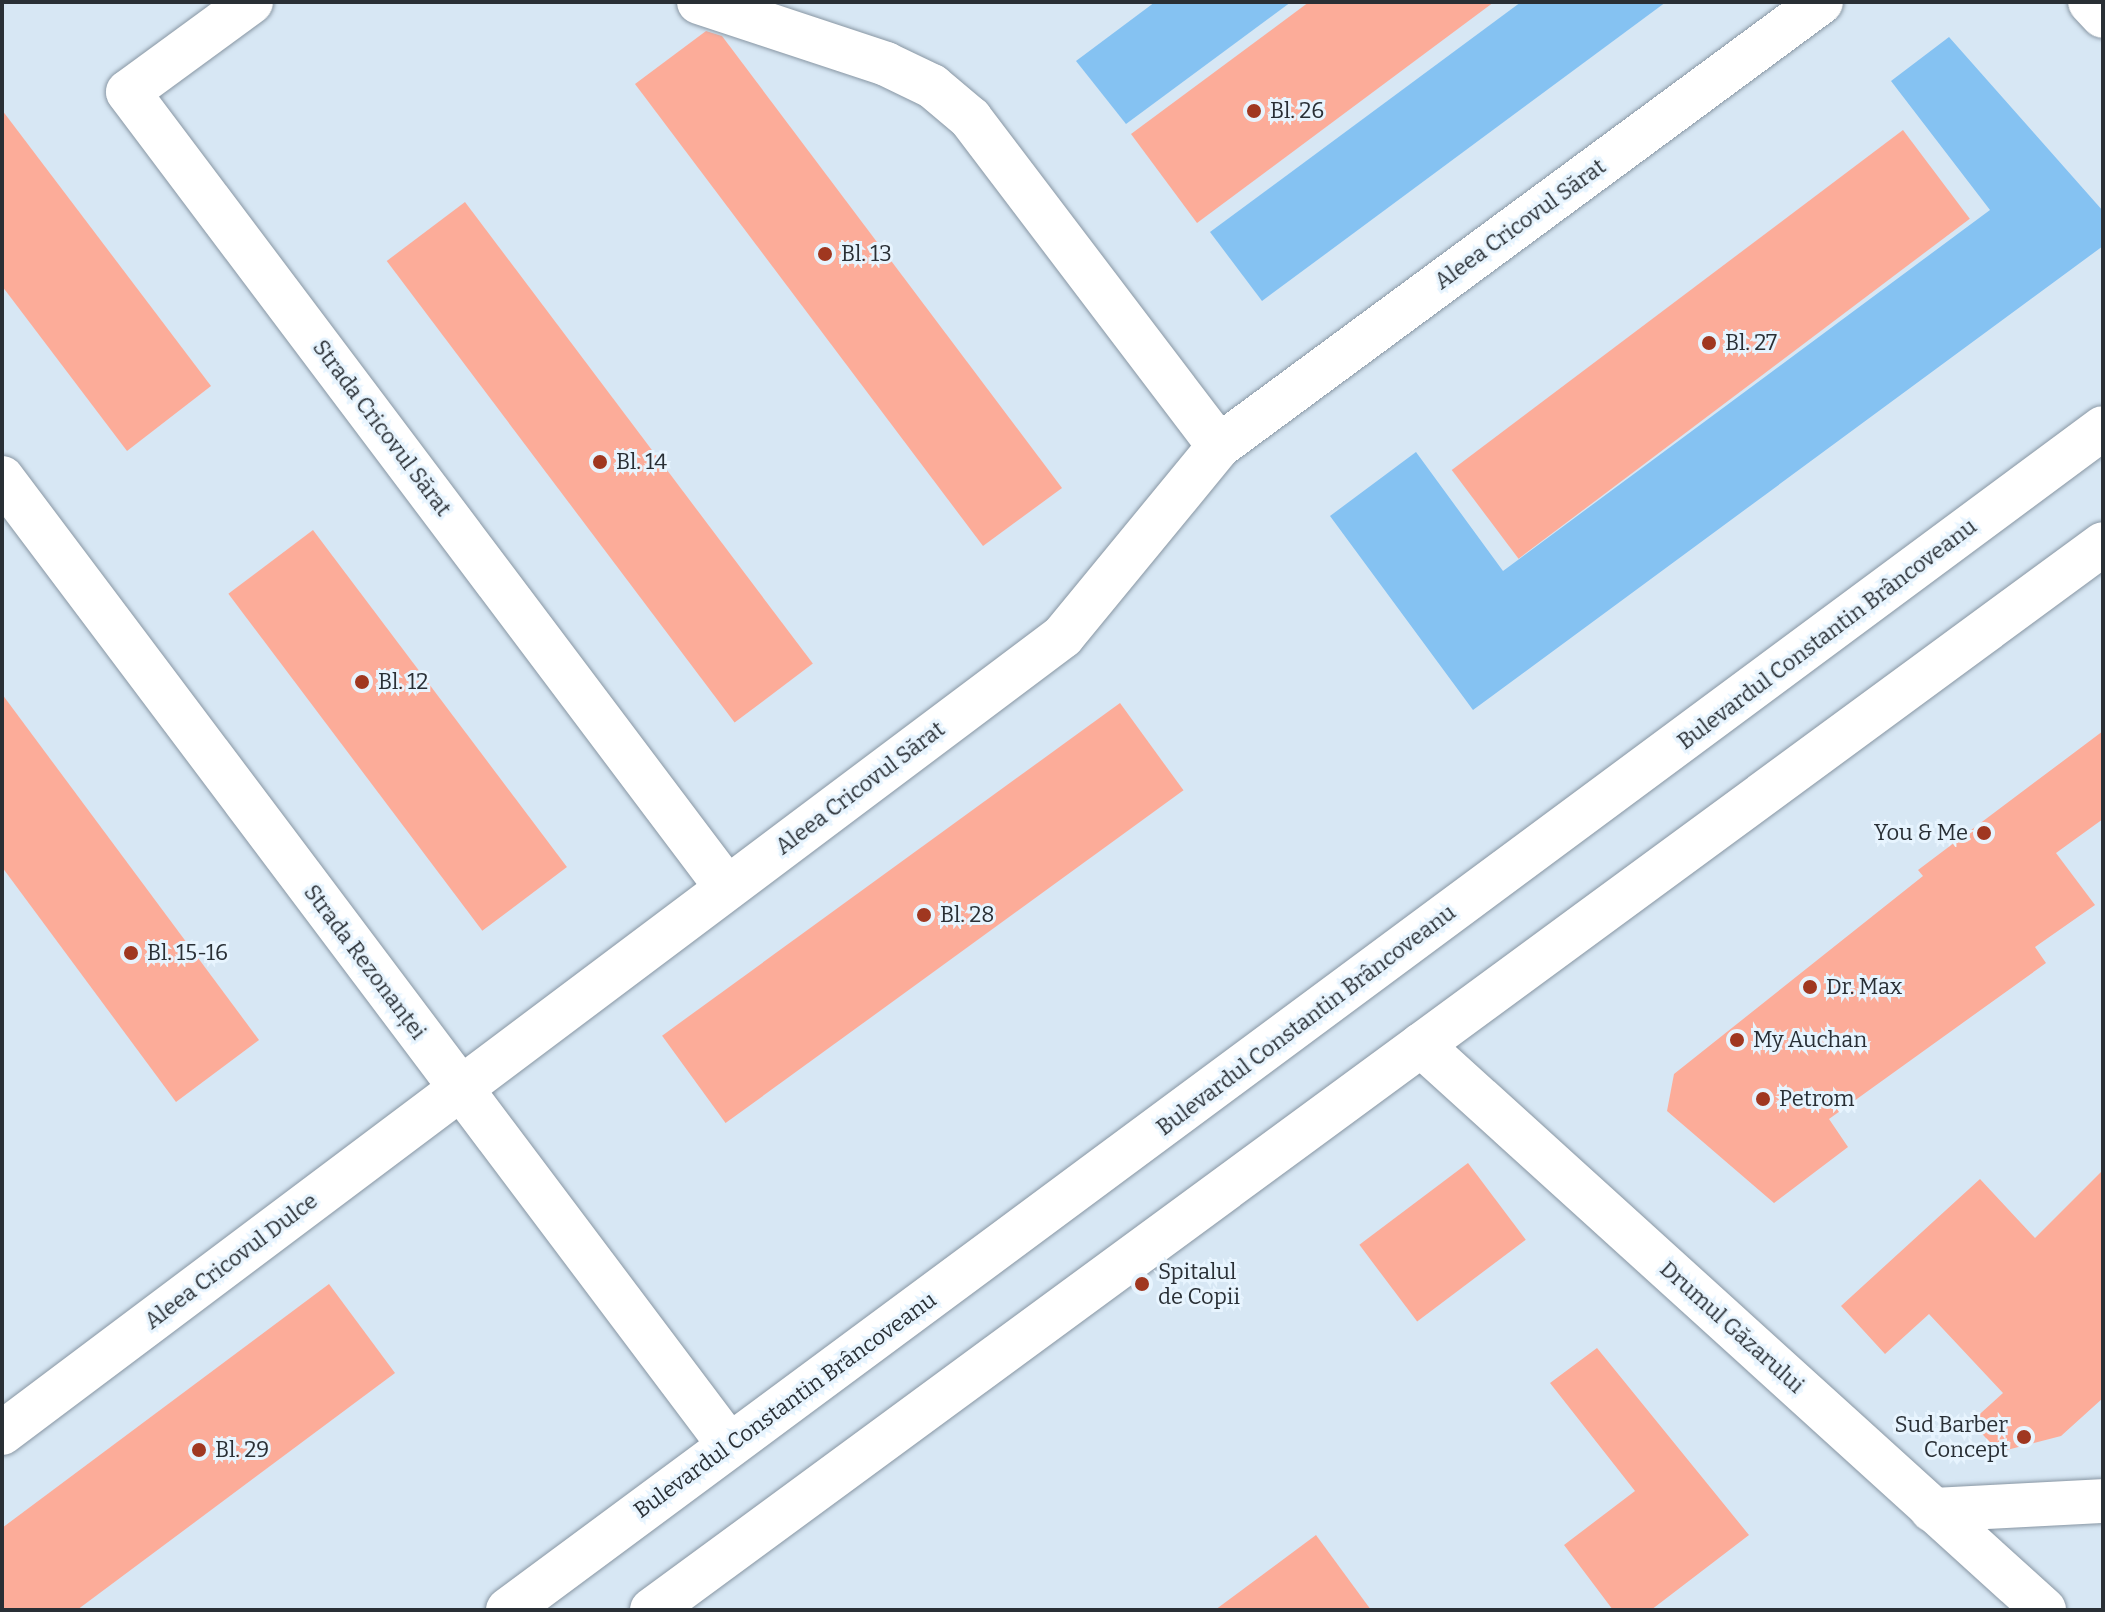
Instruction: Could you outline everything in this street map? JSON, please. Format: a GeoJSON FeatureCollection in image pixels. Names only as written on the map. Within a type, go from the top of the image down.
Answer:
{"type":"FeatureCollection","features":[{"type":"Feature","properties":{"kind":"street","name":"Strada Cricovul Sărat"},"geometry":{"type":"LineString","coordinates":[[251,2],[128,92],[727,888]]}},
{"type":"Feature","properties":{"kind":"street"},"geometry":{"type":"LineString","coordinates":[[699,2],[886,64],[932,86],[970,118],[1219,446]]}},
{"type":"Feature","properties":{"kind":"street","name":"Aleea Cricovul Sărat"},"geometry":{"type":"LineString","coordinates":[[460,1088],[1063,636],[1219,446],[1821,2]]}},
{"type":"Feature","properties":{"kind":"street"},"geometry":{"type":"LineString","coordinates":[[2090,2],[2103,16]]}},
{"type":"Feature","properties":{"kind":"street","name":"Bulevardul Constantin Brâncoveanu"},"geometry":{"type":"LineString","coordinates":[[508,1610],[2103,428]]}},
{"type":"Feature","properties":{"kind":"street","name":"Strada Rezonanței"},"geometry":{"type":"LineString","coordinates":[[2,478],[729,1445]]}},
{"type":"Feature","properties":{"kind":"street"},"geometry":{"type":"LineString","coordinates":[[652,1610],[2103,544]]}},
{"type":"Feature","properties":{"kind":"street","name":"Drumul Găzarului"},"geometry":{"type":"LineString","coordinates":[[1421,1045],[2044,1610]]}},
{"type":"Feature","properties":{"kind":"street","name":"Aleea Cricovul Dulce"},"geometry":{"type":"LineString","coordinates":[[2,1433],[460,1088]]}},
{"type":"Feature","properties":{"kind":"street"},"geometry":{"type":"LineString","coordinates":[[1932,1510],[2103,1501]]}},
{"type":"Feature","properties":{"kind":"shaded area"},"geometry":{"type":"Polygon","coordinates":[[[1155,2],[1291,2],[1126,124],[1076,61],[1155,2]]]}},
{"type":"Feature","properties":{"kind":"shaded area"},"geometry":{"type":"Polygon","coordinates":[[[1521,2],[1666,2],[1262,301],[1210,232],[1521,2]]]}},
{"type":"Feature","properties":{"kind":"shaded area"},"geometry":{"type":"Polygon","coordinates":[[[1949,37],[2103,211],[2103,246],[1473,710],[1330,516],[1416,452],[1503,571],[1990,210],[1891,81],[1949,37]]]}},
{"type":"Feature","properties":{"kind":"building","name":"Bl. 26"},"geometry":{"type":"Polygon","coordinates":[[[1309,2],[1494,2],[1197,223],[1131,134],[1309,2]]]}},
{"type":"Feature","properties":{"kind":"building","name":"Bl. 13"},"geometry":{"type":"Polygon","coordinates":[[[706,31],[722,36],[1062,488],[983,546],[635,84],[706,31]]]}},
{"type":"Feature","properties":{"kind":"building"},"geometry":{"type":"Polygon","coordinates":[[[2,110],[211,386],[127,451],[2,286],[2,110]]]}},
{"type":"Feature","properties":{"kind":"building","name":"Bl. 27"},"geometry":{"type":"Polygon","coordinates":[[[1903,130],[1970,219],[1519,559],[1452,470],[1903,130]]]}},
{"type":"Feature","properties":{"kind":"building","name":"Bl. 14"},"geometry":{"type":"Polygon","coordinates":[[[465,202],[813,664],[735,723],[387,261],[465,202]]]}},
{"type":"Feature","properties":{"kind":"building","name":"Bl. 12"},"geometry":{"type":"Polygon","coordinates":[[[313,530],[567,867],[482,931],[228,594],[313,530]]]}},
{"type":"Feature","properties":{"kind":"building","name":"Bl. 15-16"},"geometry":{"type":"Polygon","coordinates":[[[2,694],[259,1040],[176,1102],[2,867],[2,694]]]}},
{"type":"Feature","properties":{"kind":"building","name":"Bl. 28"},"geometry":{"type":"Polygon","coordinates":[[[1120,703],[1183,790],[726,1123],[662,1036],[1120,703]]]}},
{"type":"Feature","properties":{"kind":"building"},"geometry":{"type":"Polygon","coordinates":[[[2103,731],[2103,819],[2056,853],[2095,905],[2035,947],[2046,963],[1829,1119],[1848,1147],[1774,1203],[1667,1111],[1674,1074],[1923,876],[1918,870],[2103,731]]]}},
{"type":"Feature","properties":{"kind":"building"},"geometry":{"type":"Polygon","coordinates":[[[1468,1163],[1526,1240],[1417,1322],[1359,1245],[1468,1163]]]}},
{"type":"Feature","properties":{"kind":"building"},"geometry":{"type":"Polygon","coordinates":[[[2103,1170],[2103,1398],[2061,1436],[1999,1452],[1971,1422],[2003,1393],[1929,1314],[1885,1354],[1841,1306],[1980,1179],[2035,1238],[2103,1170]]]}},
{"type":"Feature","properties":{"kind":"building","name":"Bl. 29"},"geometry":{"type":"Polygon","coordinates":[[[329,1284],[395,1373],[77,1610],[2,1610],[2,1528],[329,1284]]]}},
{"type":"Feature","properties":{"kind":"building"},"geometry":{"type":"Polygon","coordinates":[[[1597,1348],[1749,1535],[1651,1610],[1613,1610],[1564,1545],[1635,1491],[1550,1383],[1597,1348]]]}},
{"type":"Feature","properties":{"kind":"building"},"geometry":{"type":"Polygon","coordinates":[[[1316,1535],[1371,1610],[1215,1610],[1316,1535]]]}},
{"type":"Feature","properties":{"kind":"place","name":"Bl. 26"},"geometry":{"type":"Point","coordinates":[1254,111]}},
{"type":"Feature","properties":{"kind":"place","name":"Bl. 13"},"geometry":{"type":"Point","coordinates":[825,254]}},
{"type":"Feature","properties":{"kind":"place","name":"Bl. 27"},"geometry":{"type":"Point","coordinates":[1709,343]}},
{"type":"Feature","properties":{"kind":"place","name":"Bl. 14"},"geometry":{"type":"Point","coordinates":[600,462]}},
{"type":"Feature","properties":{"kind":"place","name":"Bl. 12"},"geometry":{"type":"Point","coordinates":[362,682]}},
{"type":"Feature","properties":{"kind":"place","name":"You & Me"},"geometry":{"type":"Point","coordinates":[1984,833]}},
{"type":"Feature","properties":{"kind":"place","name":"Bl. 28"},"geometry":{"type":"Point","coordinates":[924,915]}},
{"type":"Feature","properties":{"kind":"place","name":"Bl. 15-16"},"geometry":{"type":"Point","coordinates":[131,953]}},
{"type":"Feature","properties":{"kind":"place","name":"Dr. Max"},"geometry":{"type":"Point","coordinates":[1810,987]}},
{"type":"Feature","properties":{"kind":"place","name":"My Auchan"},"geometry":{"type":"Point","coordinates":[1737,1040]}},
{"type":"Feature","properties":{"kind":"place","name":"Petrom"},"geometry":{"type":"Point","coordinates":[1763,1099]}},
{"type":"Feature","properties":{"kind":"place","name":"Spitalul de Copii"},"geometry":{"type":"Point","coordinates":[1142,1284]}},
{"type":"Feature","properties":{"kind":"place","name":"Sud Barber Concept"},"geometry":{"type":"Point","coordinates":[2024,1437]}},
{"type":"Feature","properties":{"kind":"place","name":"Bl. 29"},"geometry":{"type":"Point","coordinates":[199,1450]}}]}
